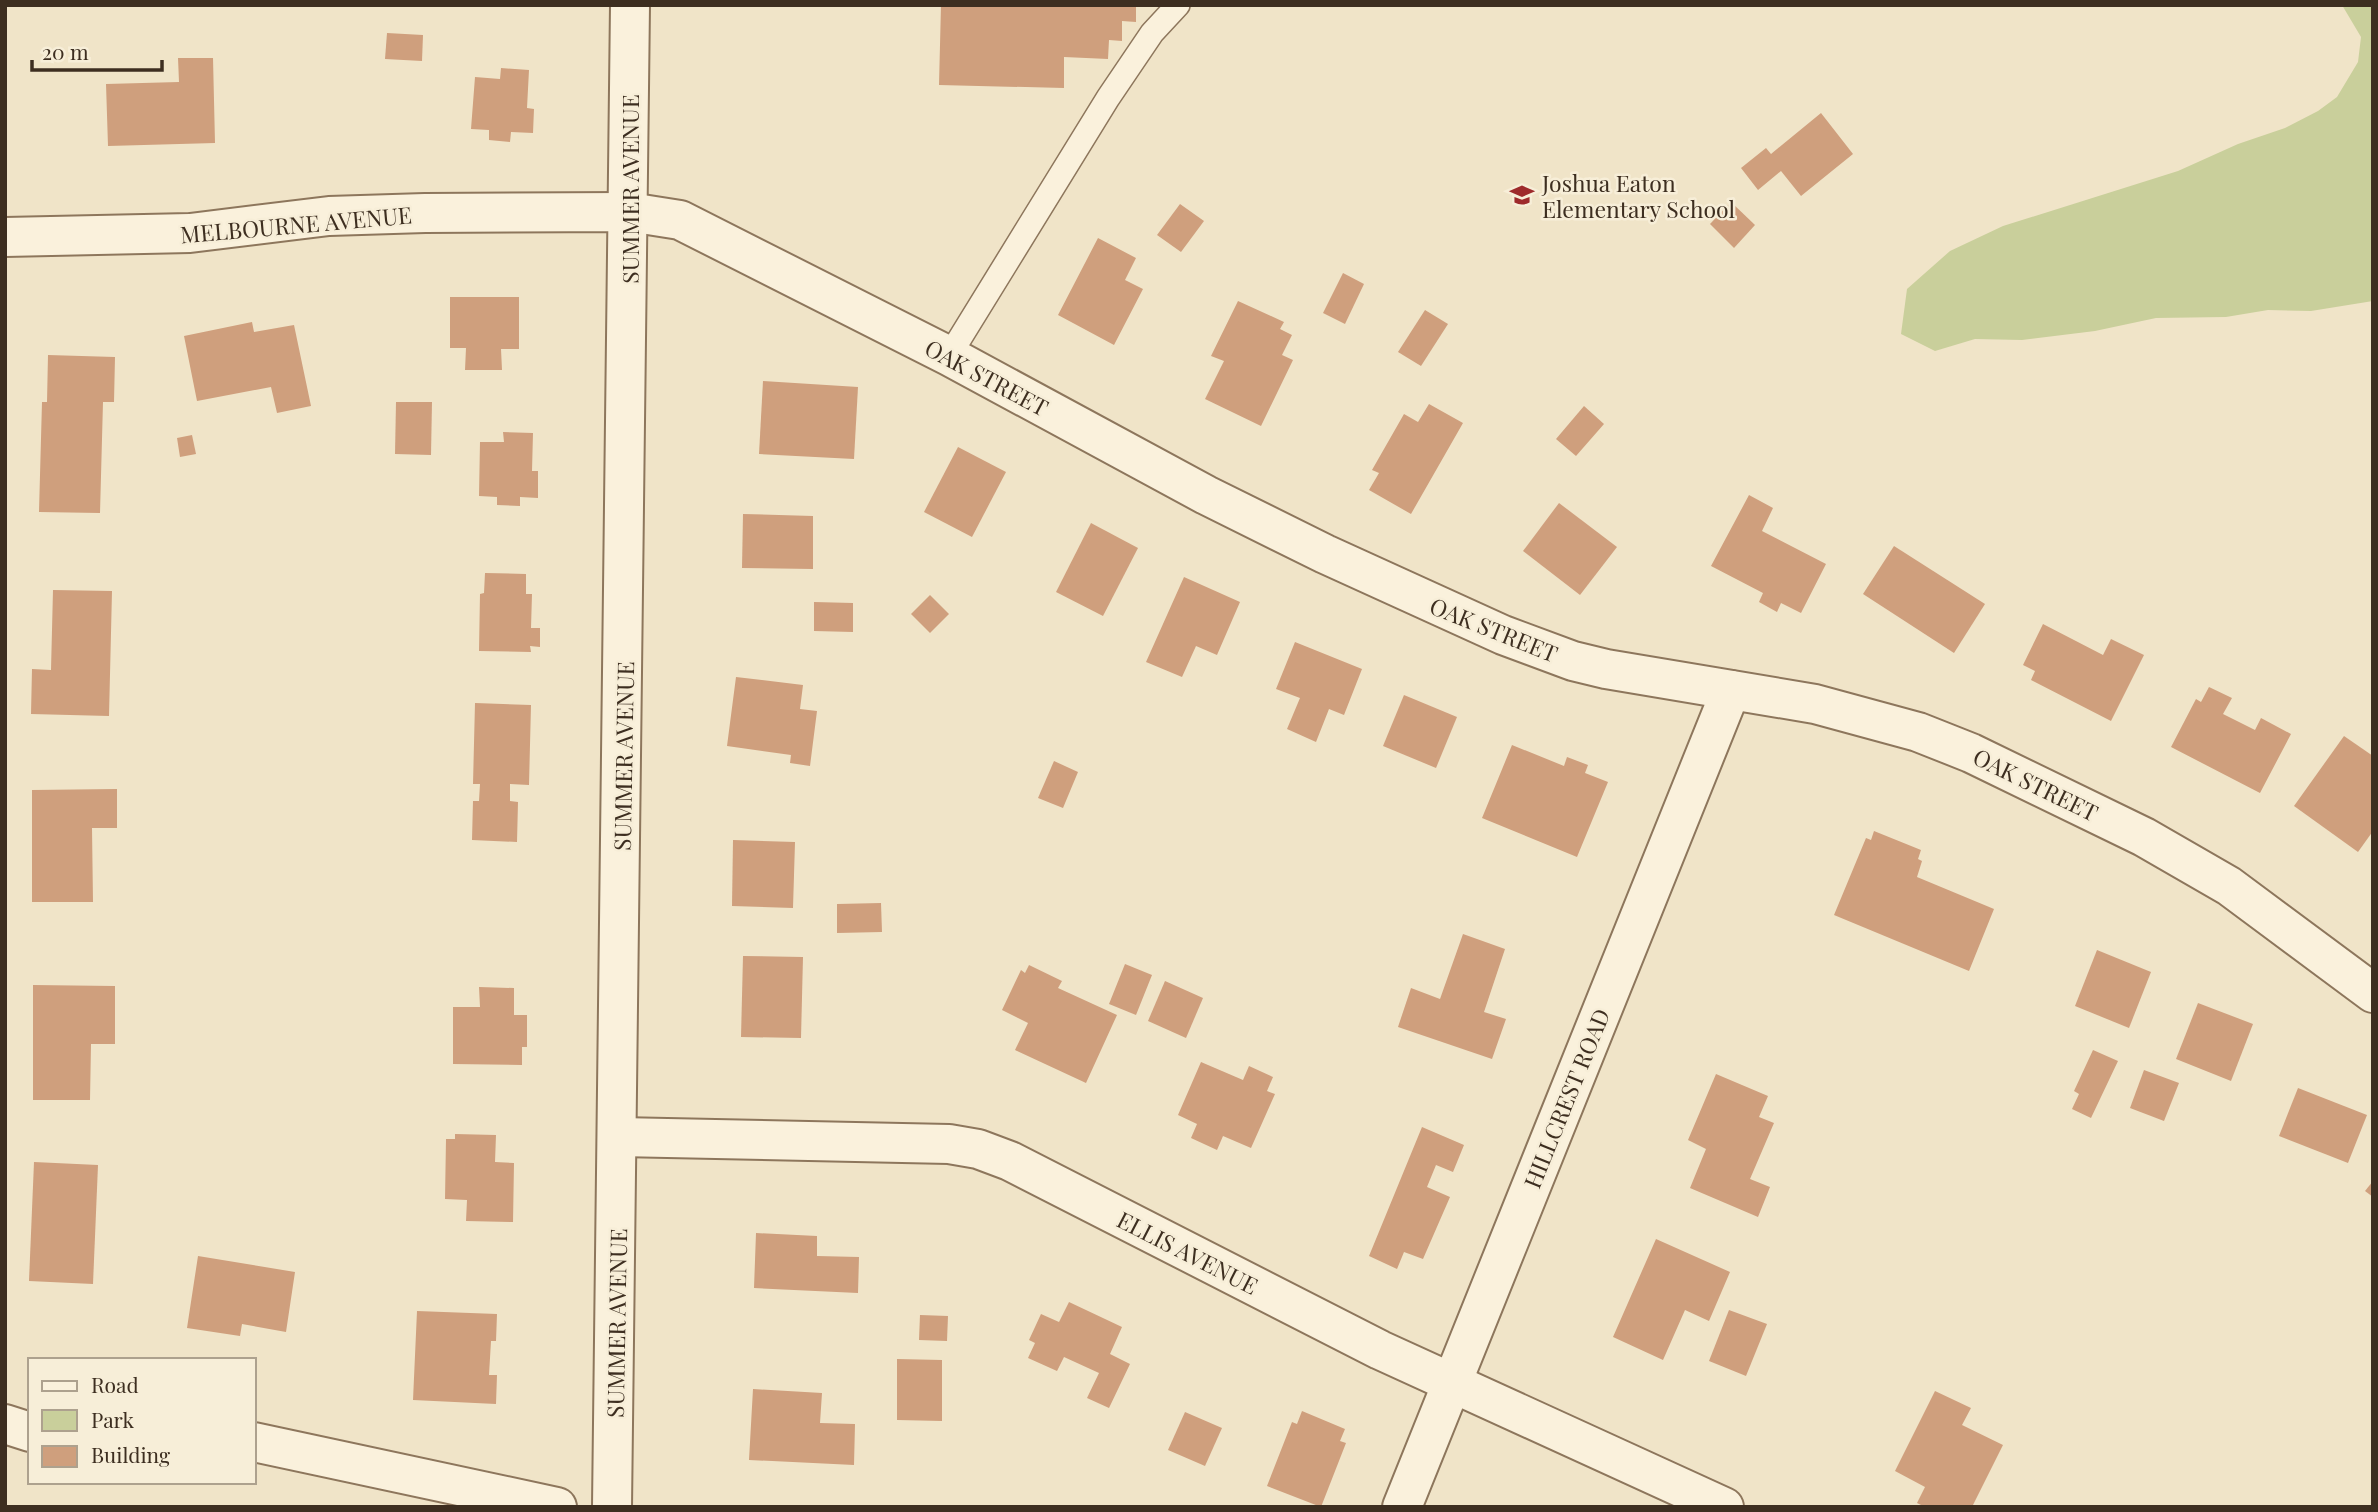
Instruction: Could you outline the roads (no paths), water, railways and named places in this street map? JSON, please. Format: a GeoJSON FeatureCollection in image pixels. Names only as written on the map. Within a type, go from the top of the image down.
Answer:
{"type":"FeatureCollection","features":[{"type":"Feature","properties":{"kind":"street","name":"SUMMER AVENUE"},"geometry":{"type":"LineString","coordinates":[[612,1507],[619,1137],[630,5]]}},
{"type":"Feature","properties":{"kind":"street","name":"MELBOURNE AVENUE"},"geometry":{"type":"LineString","coordinates":[[5,237],[190,233],[329,216],[629,212]]}},
{"type":"Feature","properties":{"kind":"street","name":"OAK STREET"},"geometry":{"type":"LineString","coordinates":[[629,212],[667,216],[690,223],[949,356],[1206,495],[1400,590],[1503,635],[1595,666],[1815,704],[1918,732],[2019,774],[2144,837],[2229,886],[2373,993]]}},
{"type":"Feature","properties":{"kind":"street","name":"HILLCREST ROAD"},"geometry":{"type":"LineString","coordinates":[[1402,1507],[1731,690]]}},
{"type":"Feature","properties":{"kind":"street","name":"ELLIS AVENUE"},"geometry":{"type":"LineString","coordinates":[[619,1137],[915,1142],[978,1149],[1010,1161],[1314,1318],[1451,1384],[1724,1507]]}},
{"type":"Feature","properties":{"kind":"street"},"geometry":{"type":"LineString","coordinates":[[5,1424],[28,1431]]}},
{"type":"Feature","properties":{"kind":"street"},"geometry":{"type":"LineString","coordinates":[[256,1442],[557,1507]]}},
{"type":"Feature","properties":{"kind":"lane"},"geometry":{"type":"LineString","coordinates":[[949,356],[1108,98],[1152,33],[1178,5]]}},
{"type":"Feature","properties":{"kind":"place","name":"Joshua Eaton Elementary School"},"geometry":{"type":"Point","coordinates":[1522,195]}}]}
